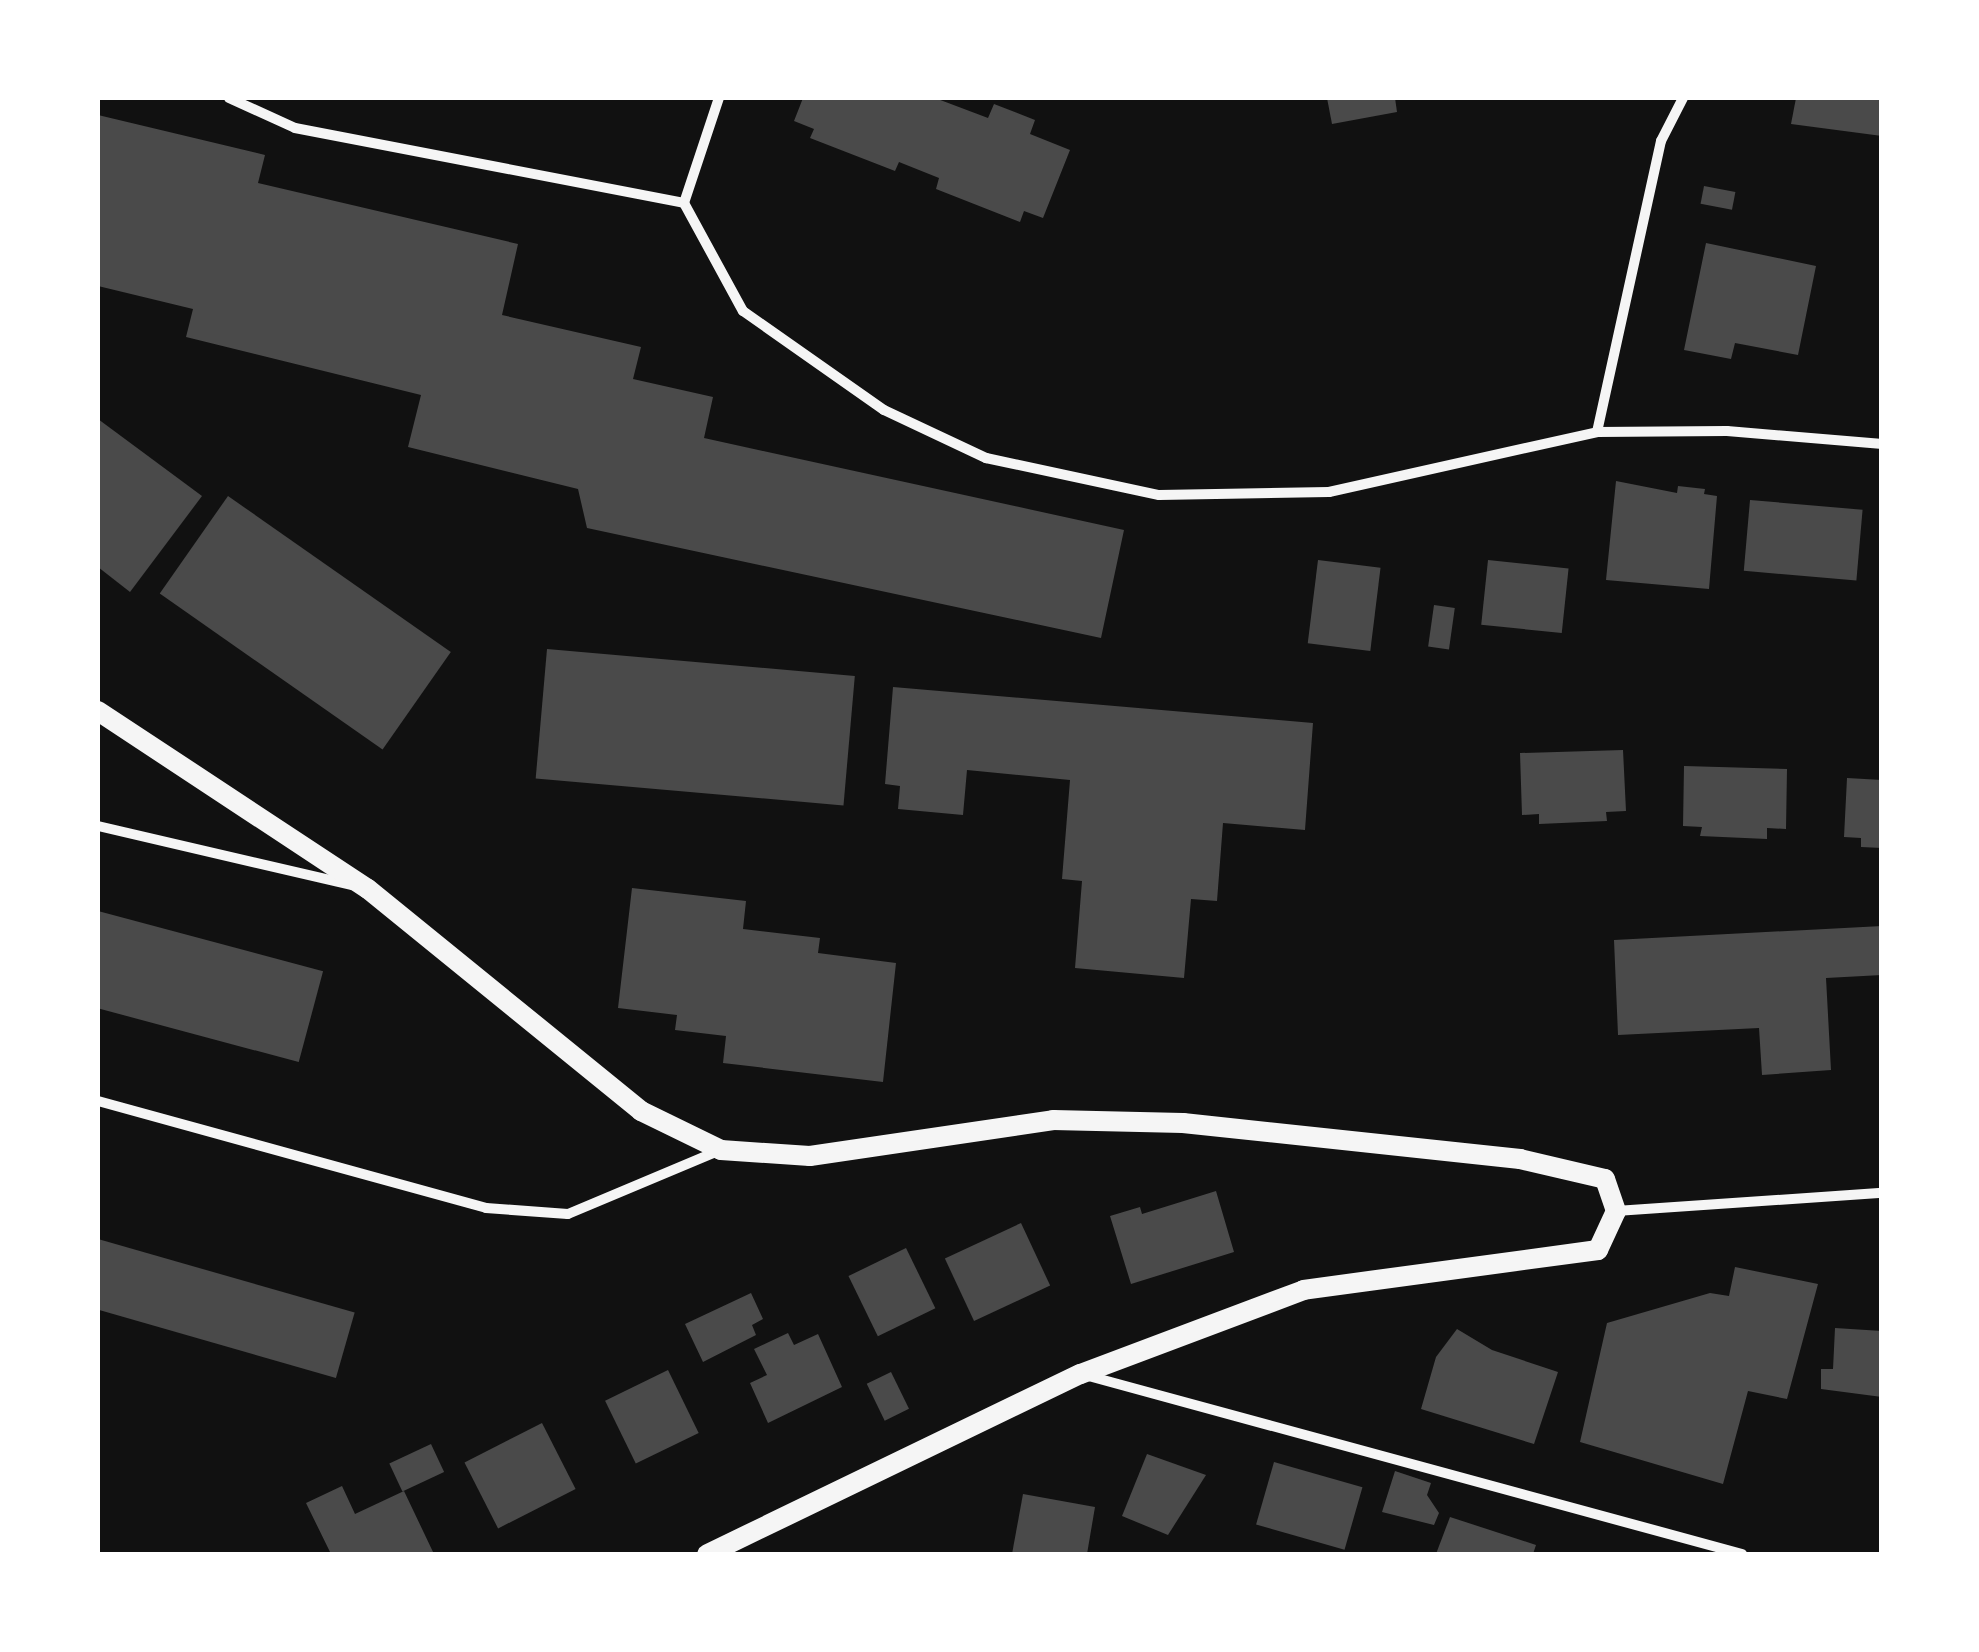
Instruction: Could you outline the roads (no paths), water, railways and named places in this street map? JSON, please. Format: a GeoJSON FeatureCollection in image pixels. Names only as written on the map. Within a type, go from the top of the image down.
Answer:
{"type":"FeatureCollection","features":[{"type":"Feature","properties":{"kind":"main road"},"geometry":{"type":"LineString","coordinates":[[98,711],[368,889],[642,1111],[720,1150],[810,1156],[1053,1120],[1183,1124],[1520,1159],[1605,1179],[1616,1210],[1598,1250],[1304,1290],[1080,1374],[707,1554]]}},
{"type":"Feature","properties":{"kind":"street"},"geometry":{"type":"LineString","coordinates":[[229,98],[294,128],[684,203]]}},
{"type":"Feature","properties":{"kind":"street"},"geometry":{"type":"LineString","coordinates":[[719,98],[684,203],[743,311],[884,410],[986,458],[1159,495],[1329,492],[1597,432],[1727,431],[1882,444]]}},
{"type":"Feature","properties":{"kind":"street"},"geometry":{"type":"LineString","coordinates":[[1597,432],[1661,141],[1682,98]]}},
{"type":"Feature","properties":{"kind":"street"},"geometry":{"type":"LineString","coordinates":[[98,826],[368,889]]}},
{"type":"Feature","properties":{"kind":"street"},"geometry":{"type":"LineString","coordinates":[[98,1101],[486,1208],[535,1212],[568,1214],[720,1150]]}},
{"type":"Feature","properties":{"kind":"street"},"geometry":{"type":"LineString","coordinates":[[1616,1210],[1882,1193]]}},
{"type":"Feature","properties":{"kind":"street"},"geometry":{"type":"LineString","coordinates":[[1080,1374],[1742,1554]]}}]}
